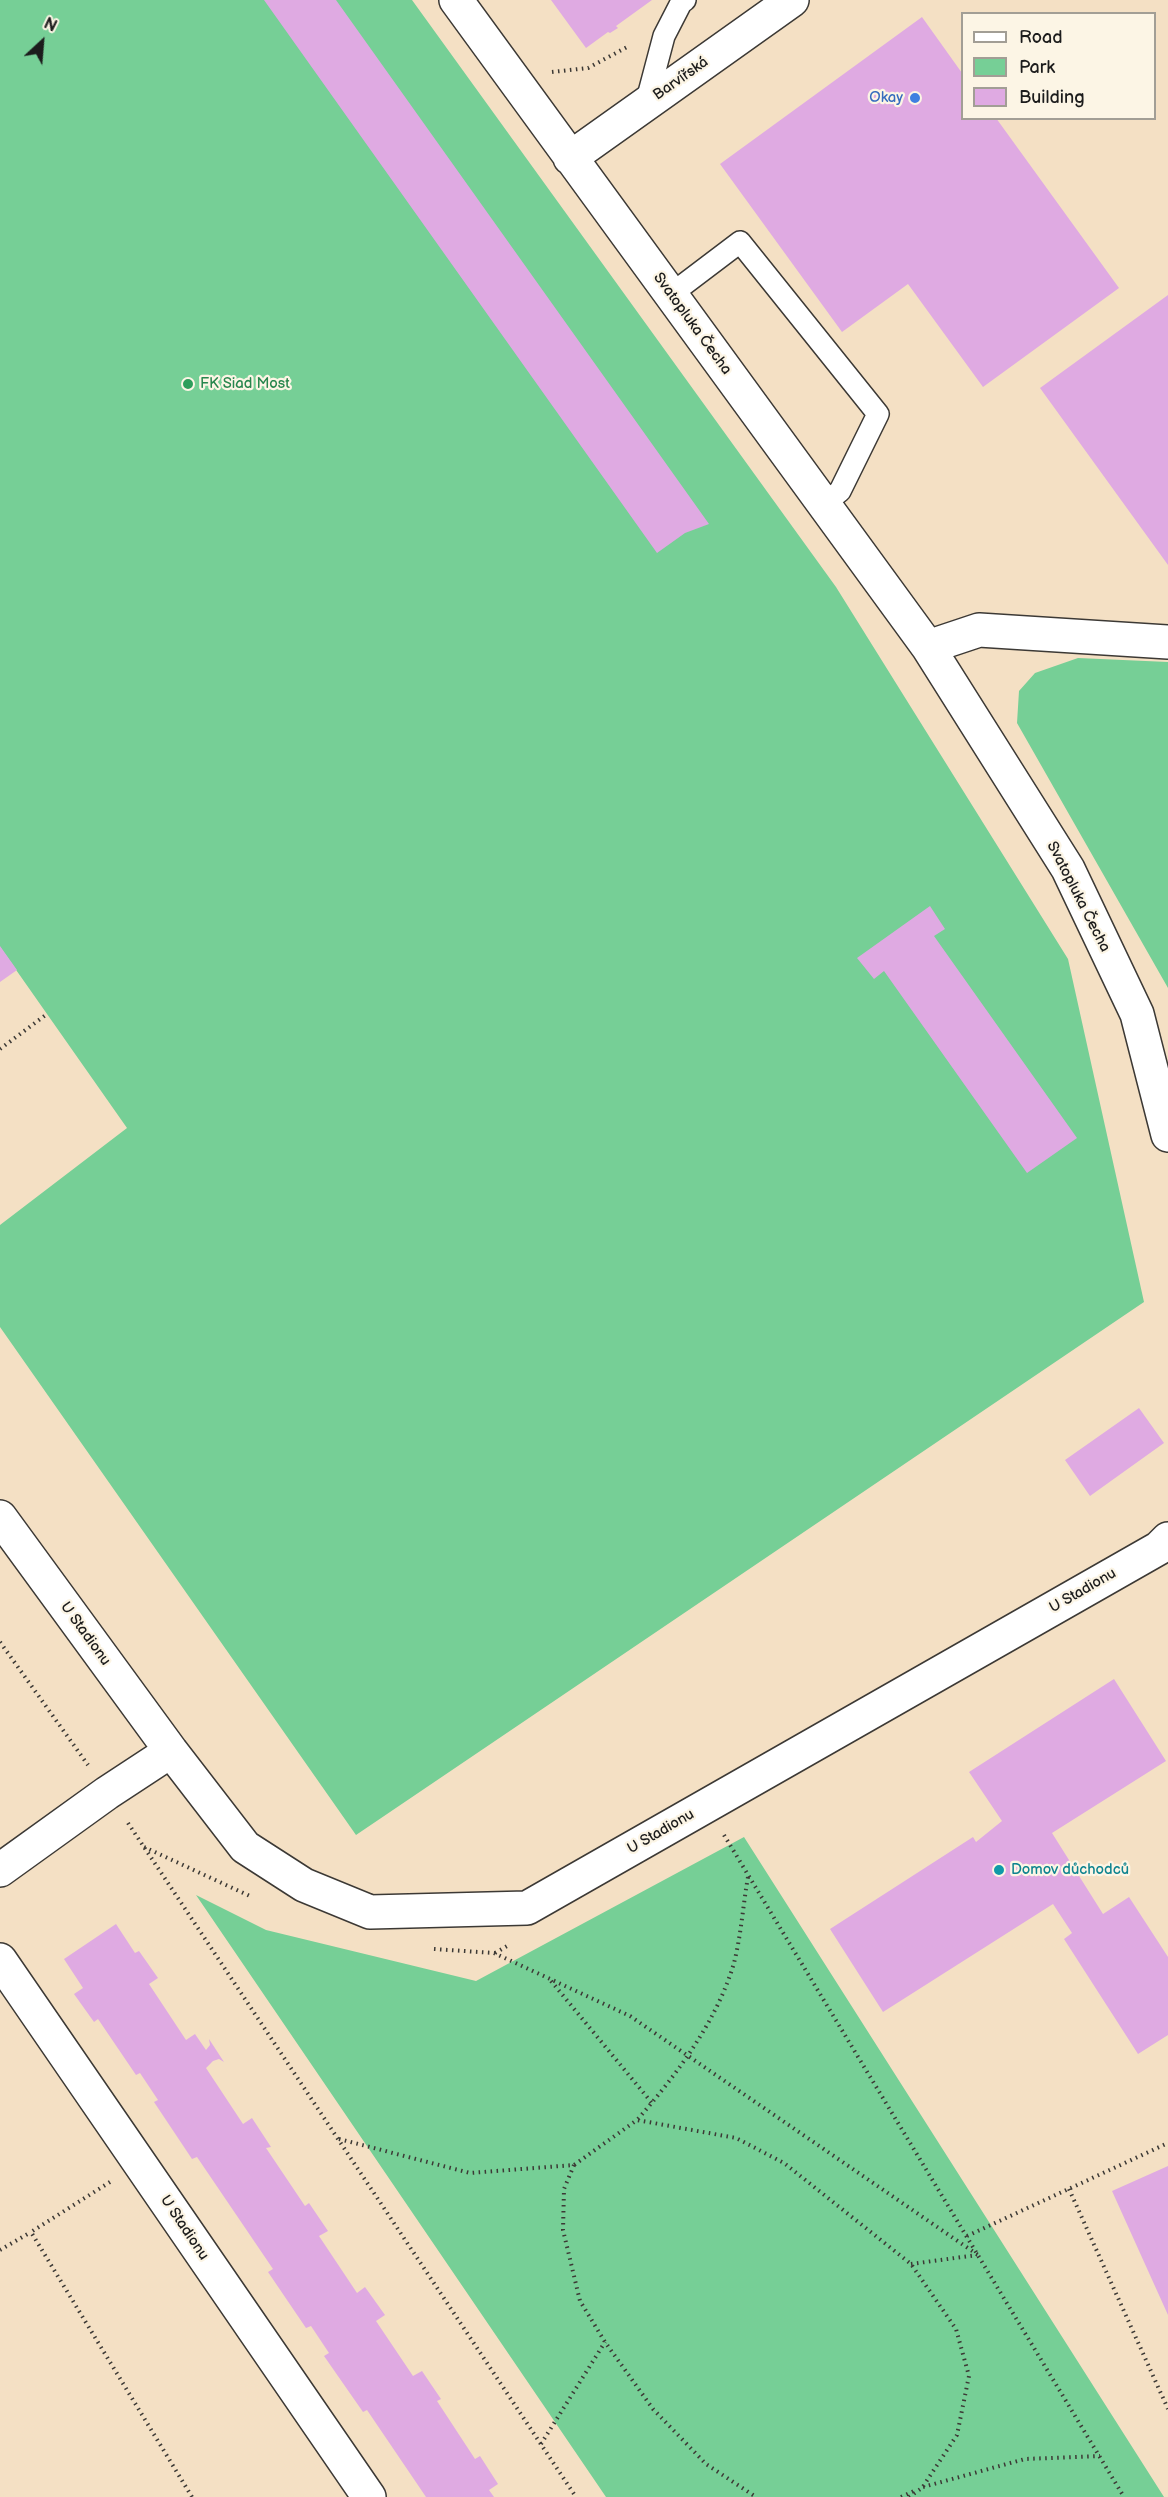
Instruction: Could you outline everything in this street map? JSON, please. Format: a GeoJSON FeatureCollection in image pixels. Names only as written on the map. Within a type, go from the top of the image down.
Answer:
{"type":"FeatureCollection","features":[{"type":"Feature","properties":{"kind":"street","name":"Svatopluka Čecha"},"geometry":{"type":"LineString","coordinates":[[456,0],[928,647],[1068,869],[1137,1014],[1168,1135]]}},
{"type":"Feature","properties":{"kind":"street","name":"Barvířská"},"geometry":{"type":"LineString","coordinates":[[570,158],[792,0]]}},
{"type":"Feature","properties":{"kind":"street"},"geometry":{"type":"LineString","coordinates":[[928,647],[979,630],[1168,642]]}},
{"type":"Feature","properties":{"kind":"street"},"geometry":{"type":"LineString","coordinates":[[1137,1014],[1168,1057]]}},
{"type":"Feature","properties":{"kind":"street","name":"U Stadionu"},"geometry":{"type":"LineString","coordinates":[[0,1517],[171,1751],[245,1847],[304,1885],[370,1912],[527,1908],[706,1806],[1165,1552]]}},
{"type":"Feature","properties":{"kind":"street"},"geometry":{"type":"LineString","coordinates":[[0,1870],[107,1793],[171,1751]]}},
{"type":"Feature","properties":{"kind":"street","name":"U Stadionu"},"geometry":{"type":"LineString","coordinates":[[0,1960],[369,2497]]}},
{"type":"Feature","properties":{"kind":"lane"},"geometry":{"type":"LineString","coordinates":[[646,104],[664,36],[681,3],[685,0]]}},
{"type":"Feature","properties":{"kind":"lane"},"geometry":{"type":"LineString","coordinates":[[670,295],[740,242],[878,414],[840,491],[824,504]]}},
{"type":"Feature","properties":{"kind":"path"},"geometry":{"type":"LineString","coordinates":[[545,66],[553,72],[588,68],[639,41],[664,36]]}},
{"type":"Feature","properties":{"kind":"path"},"geometry":{"type":"LineString","coordinates":[[0,1049],[47,1014]]}},
{"type":"Feature","properties":{"kind":"path"},"geometry":{"type":"LineString","coordinates":[[0,1642],[143,1846],[576,2497]]}},
{"type":"Feature","properties":{"kind":"path"},"geometry":{"type":"LineString","coordinates":[[706,1806],[1124,2497]]}},
{"type":"Feature","properties":{"kind":"path"},"geometry":{"type":"LineString","coordinates":[[143,1846],[255,1898]]}},
{"type":"Feature","properties":{"kind":"path"},"geometry":{"type":"LineString","coordinates":[[338,2139],[470,2173],[574,2165],[638,2120],[687,2055],[712,2017],[734,1963],[748,1876]]}},
{"type":"Feature","properties":{"kind":"path"},"geometry":{"type":"LineString","coordinates":[[428,1948],[494,1953],[630,2016],[978,2255]]}},
{"type":"Feature","properties":{"kind":"path"},"geometry":{"type":"LineString","coordinates":[[550,1980],[652,2103]]}},
{"type":"Feature","properties":{"kind":"path"},"geometry":{"type":"LineString","coordinates":[[638,2120],[736,2139],[784,2163],[911,2264],[956,2329],[969,2376],[957,2435],[922,2488],[909,2497]]}},
{"type":"Feature","properties":{"kind":"path"},"geometry":{"type":"LineString","coordinates":[[967,2236],[1168,2143]]}},
{"type":"Feature","properties":{"kind":"path"},"geometry":{"type":"LineString","coordinates":[[0,2250],[140,2163]]}},
{"type":"Feature","properties":{"kind":"path"},"geometry":{"type":"LineString","coordinates":[[574,2165],[564,2189],[563,2230],[580,2301],[605,2342],[653,2409],[706,2464],[756,2497]]}},
{"type":"Feature","properties":{"kind":"path"},"geometry":{"type":"LineString","coordinates":[[1069,2189],[1168,2409]]}},
{"type":"Feature","properties":{"kind":"path"},"geometry":{"type":"LineString","coordinates":[[31,2232],[192,2497]]}},
{"type":"Feature","properties":{"kind":"path"},"geometry":{"type":"LineString","coordinates":[[911,2264],[978,2255]]}},
{"type":"Feature","properties":{"kind":"path"},"geometry":{"type":"LineString","coordinates":[[541,2444],[605,2342]]}},
{"type":"Feature","properties":{"kind":"path"},"geometry":{"type":"LineString","coordinates":[[901,2497],[922,2488],[1025,2459],[1100,2456]]}},
{"type":"Feature","properties":{"kind":"green space"},"geometry":{"type":"Polygon","coordinates":[[[0,0],[412,0],[836,587],[1068,959],[1144,1302],[356,1835],[0,1327],[0,1225],[127,1128],[0,947],[0,0]]]}},
{"type":"Feature","properties":{"kind":"green space"},"geometry":{"type":"Polygon","coordinates":[[[1078,658],[1168,662],[1168,988],[1017,723],[1019,691],[1035,673],[1078,658]]]}},
{"type":"Feature","properties":{"kind":"green space"},"geometry":{"type":"Polygon","coordinates":[[[744,1837],[1164,2497],[606,2497],[196,1895],[266,1930],[476,1981],[744,1837]]]}},
{"type":"Feature","properties":{"kind":"building"},"geometry":{"type":"Polygon","coordinates":[[[264,0],[336,0],[709,524],[685,533],[657,553],[264,0]]]}},
{"type":"Feature","properties":{"kind":"building"},"geometry":{"type":"Polygon","coordinates":[[[551,0],[652,0],[616,26],[618,28],[608,32],[586,48],[551,0]]]}},
{"type":"Feature","properties":{"kind":"building"},"geometry":{"type":"Polygon","coordinates":[[[922,17],[961,72],[961,120],[997,120],[1119,288],[983,387],[908,284],[842,332],[720,164],[922,17]]]}},
{"type":"Feature","properties":{"kind":"building"},"geometry":{"type":"Polygon","coordinates":[[[1168,295],[1168,565],[1040,388],[1168,295]]]}},
{"type":"Feature","properties":{"kind":"building"},"geometry":{"type":"Polygon","coordinates":[[[930,906],[945,929],[934,936],[1077,1138],[1027,1173],[884,971],[874,979],[857,958],[930,906]]]}},
{"type":"Feature","properties":{"kind":"building"},"geometry":{"type":"Polygon","coordinates":[[[0,946],[17,970],[0,982],[0,946]]]}},
{"type":"Feature","properties":{"kind":"building"},"geometry":{"type":"Polygon","coordinates":[[[1139,1408],[1164,1443],[1090,1496],[1065,1460],[1139,1408]]]}},
{"type":"Feature","properties":{"kind":"building","name":"Domov důchodců"},"geometry":{"type":"Polygon","coordinates":[[[1114,1679],[1166,1761],[1052,1833],[1103,1914],[1129,1897],[1168,1957],[1168,2035],[1138,2054],[1064,1939],[1072,1933],[1053,1904],[883,2012],[830,1929],[973,1837],[976,1842],[1002,1821],[969,1772],[1114,1679]]]}},
{"type":"Feature","properties":{"kind":"building"},"geometry":{"type":"Polygon","coordinates":[[[116,1924],[135,1953],[139,1951],[158,1978],[149,1984],[186,2040],[195,2034],[206,2050],[210,2045],[209,2039],[224,2062],[219,2059],[213,2061],[206,2068],[243,2124],[252,2118],[271,2147],[266,2148],[305,2206],[309,2203],[328,2231],[319,2236],[357,2293],[365,2287],[385,2315],[376,2321],[413,2376],[422,2371],[441,2399],[437,2401],[475,2459],[480,2456],[498,2484],[489,2490],[494,2497],[426,2497],[367,2410],[363,2412],[324,2356],[329,2353],[311,2326],[306,2328],[268,2272],[273,2269],[197,2157],[192,2159],[154,2102],[158,2100],[140,2073],[136,2075],[98,2019],[94,2022],[74,1994],[83,1988],[64,1959],[116,1924]]]}},
{"type":"Feature","properties":{"kind":"building"},"geometry":{"type":"Polygon","coordinates":[[[1168,2166],[1168,2315],[1112,2191],[1168,2166]]]}},
{"type":"Feature","properties":{"kind":"place","name":"Okay"},"geometry":{"type":"Point","coordinates":[915,98]}},
{"type":"Feature","properties":{"kind":"place","name":"FK Siad Most"},"geometry":{"type":"Point","coordinates":[188,384]}},
{"type":"Feature","properties":{"kind":"place","name":"Domov důchodců"},"geometry":{"type":"Point","coordinates":[999,1870]}}]}
